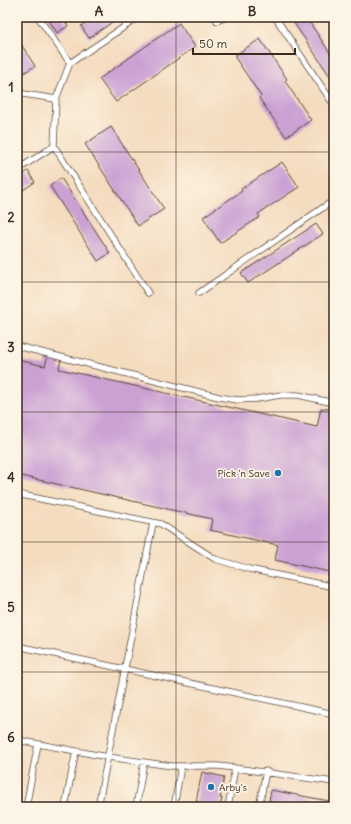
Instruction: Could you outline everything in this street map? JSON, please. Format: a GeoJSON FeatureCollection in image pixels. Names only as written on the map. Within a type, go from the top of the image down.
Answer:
{"type":"FeatureCollection","features":[{"type":"Feature","properties":{"kind":"lane"},"geometry":{"type":"LineString","coordinates":[[38,17],[70,63]]}},
{"type":"Feature","properties":{"kind":"lane"},"geometry":{"type":"LineString","coordinates":[[140,17],[70,63],[56,99],[54,146],[148,293]]}},
{"type":"Feature","properties":{"kind":"lane"},"geometry":{"type":"LineString","coordinates":[[217,22],[226,17]]}},
{"type":"Feature","properties":{"kind":"lane"},"geometry":{"type":"LineString","coordinates":[[275,17],[334,104]]}},
{"type":"Feature","properties":{"kind":"lane"},"geometry":{"type":"LineString","coordinates":[[17,93],[56,99]]}},
{"type":"Feature","properties":{"kind":"lane"},"geometry":{"type":"LineString","coordinates":[[17,170],[54,146]]}},
{"type":"Feature","properties":{"kind":"lane"},"geometry":{"type":"LineString","coordinates":[[199,292],[334,202]]}},
{"type":"Feature","properties":{"kind":"lane"},"geometry":{"type":"LineString","coordinates":[[17,346],[219,397],[237,400],[257,399],[282,395],[298,395],[334,404]]}},
{"type":"Feature","properties":{"kind":"lane"},"geometry":{"type":"LineString","coordinates":[[17,494],[161,524],[215,559],[250,569],[334,587]]}},
{"type":"Feature","properties":{"kind":"lane"},"geometry":{"type":"LineString","coordinates":[[98,807],[153,522]]}},
{"type":"Feature","properties":{"kind":"lane"},"geometry":{"type":"LineString","coordinates":[[17,646],[334,714]]}},
{"type":"Feature","properties":{"kind":"lane"},"geometry":{"type":"LineString","coordinates":[[17,740],[108,757],[172,766],[235,768],[266,771],[334,782]]}},
{"type":"Feature","properties":{"kind":"lane"},"geometry":{"type":"LineString","coordinates":[[26,807],[38,744]]}},
{"type":"Feature","properties":{"kind":"lane"},"geometry":{"type":"LineString","coordinates":[[65,807],[76,751]]}},
{"type":"Feature","properties":{"kind":"lane"},"geometry":{"type":"LineString","coordinates":[[136,807],[144,762]]}},
{"type":"Feature","properties":{"kind":"lane"},"geometry":{"type":"LineString","coordinates":[[174,807],[181,766]]}},
{"type":"Feature","properties":{"kind":"lane"},"geometry":{"type":"LineString","coordinates":[[228,807],[235,768]]}},
{"type":"Feature","properties":{"kind":"lane"},"geometry":{"type":"LineString","coordinates":[[258,807],[266,771]]}},
{"type":"Feature","properties":{"kind":"building"},"geometry":{"type":"Polygon","coordinates":[[[47,17],[62,17],[68,26],[57,33],[47,17]]]}},
{"type":"Feature","properties":{"kind":"building"},"geometry":{"type":"Polygon","coordinates":[[[95,17],[120,17],[89,38],[81,26],[95,17]]]}},
{"type":"Feature","properties":{"kind":"building"},"geometry":{"type":"Polygon","coordinates":[[[290,17],[306,17],[334,59],[334,82],[290,17]]]}},
{"type":"Feature","properties":{"kind":"building"},"geometry":{"type":"Polygon","coordinates":[[[179,23],[195,47],[116,102],[99,79],[179,23]]]}},
{"type":"Feature","properties":{"kind":"building"},"geometry":{"type":"Polygon","coordinates":[[[17,38],[35,66],[17,77],[17,38]]]}},
{"type":"Feature","properties":{"kind":"building"},"geometry":{"type":"Polygon","coordinates":[[[260,39],[287,79],[285,81],[311,120],[286,137],[259,98],[261,96],[234,56],[260,39]]]}},
{"type":"Feature","properties":{"kind":"building"},"geometry":{"type":"Polygon","coordinates":[[[111,127],[164,209],[138,226],[85,144],[111,127]]]}},
{"type":"Feature","properties":{"kind":"building"},"geometry":{"type":"Polygon","coordinates":[[[282,162],[299,187],[258,214],[260,217],[220,243],[203,217],[242,191],[241,189],[282,162]]]}},
{"type":"Feature","properties":{"kind":"building"},"geometry":{"type":"Polygon","coordinates":[[[28,171],[35,182],[17,194],[17,178],[28,171]]]}},
{"type":"Feature","properties":{"kind":"building"},"geometry":{"type":"Polygon","coordinates":[[[61,178],[110,253],[98,261],[50,186],[61,178]]]}},
{"type":"Feature","properties":{"kind":"building"},"geometry":{"type":"Polygon","coordinates":[[[316,224],[323,234],[248,283],[241,273],[316,224]]]}},
{"type":"Feature","properties":{"kind":"building"},"geometry":{"type":"Polygon","coordinates":[[[48,356],[61,359],[59,369],[317,427],[321,408],[334,410],[334,573],[275,560],[278,545],[210,530],[212,519],[17,475],[17,360],[45,366],[48,356]]]}},
{"type":"Feature","properties":{"kind":"building"},"geometry":{"type":"Polygon","coordinates":[[[17,757],[21,758],[18,774],[17,774],[17,757]]]}},
{"type":"Feature","properties":{"kind":"building","name":"Arby's"},"geometry":{"type":"Polygon","coordinates":[[[202,772],[224,777],[220,807],[198,807],[199,802],[196,802],[202,772]]]}},
{"type":"Feature","properties":{"kind":"building"},"geometry":{"type":"Polygon","coordinates":[[[271,790],[334,802],[334,807],[268,807],[271,790]]]}},
{"type":"Feature","properties":{"kind":"place","name":"Pick 'n Save"},"geometry":{"type":"Point","coordinates":[278,473]}},
{"type":"Feature","properties":{"kind":"place","name":"Arby's"},"geometry":{"type":"Point","coordinates":[211,787]}}]}
